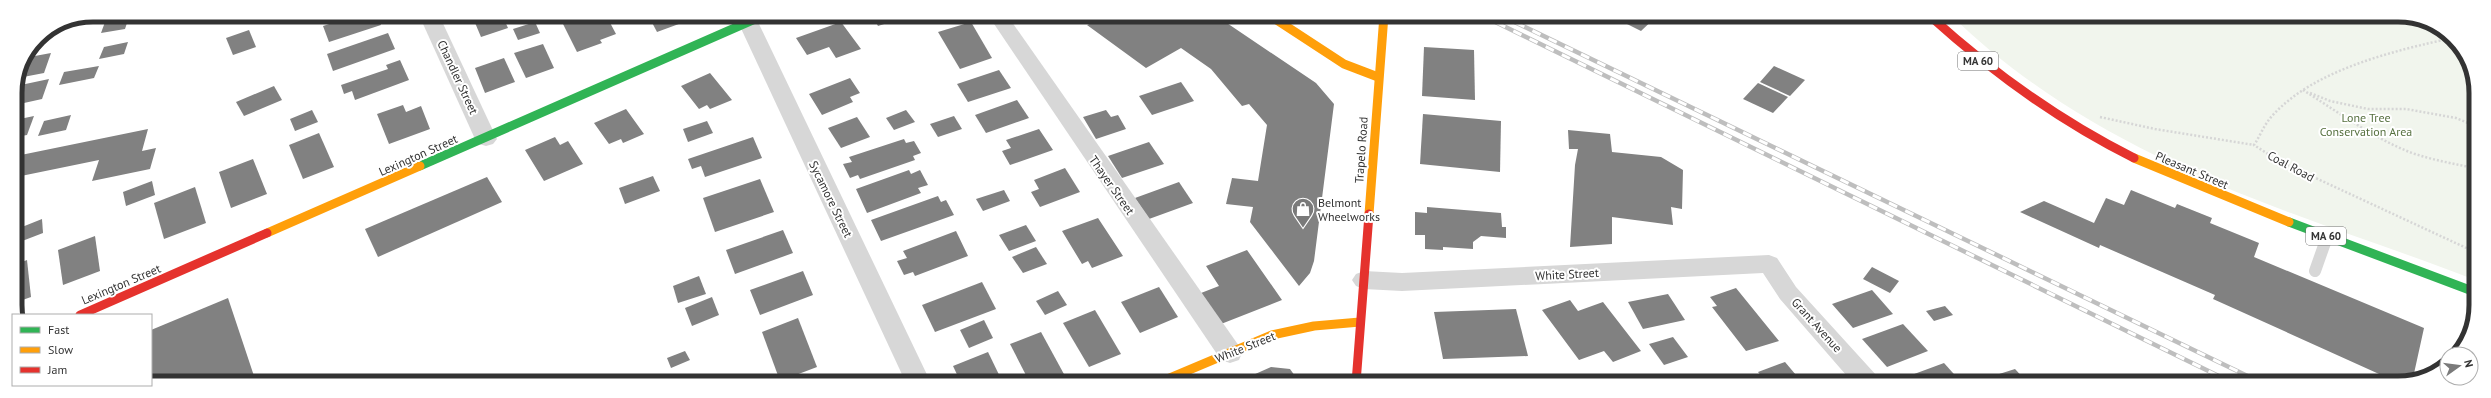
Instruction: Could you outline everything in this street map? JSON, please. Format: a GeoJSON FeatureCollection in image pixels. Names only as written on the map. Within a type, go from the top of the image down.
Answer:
{"type":"FeatureCollection","features":[{"type":"Feature","properties":{"kind":"main road","name":"Lexington Street"},"geometry":{"type":"LineString","coordinates":[[82,314],[486,138],[741,22]]}},
{"type":"Feature","properties":{"kind":"main road"},"geometry":{"type":"LineString","coordinates":[[1280,22],[1344,64],[1378,77]]}},
{"type":"Feature","properties":{"kind":"main road","name":"Trapelo Road"},"geometry":{"type":"LineString","coordinates":[[1356,376],[1383,22]]}},
{"type":"Feature","properties":{"kind":"main road","name":"Pleasant Street"},"geometry":{"type":"LineString","coordinates":[[1937,22],[1998,78],[2070,126],[2178,179],[2469,290]]}},
{"type":"Feature","properties":{"kind":"main road","name":"White Street"},"geometry":{"type":"LineString","coordinates":[[1175,376],[1285,331],[1360,322]]}},
{"type":"Feature","properties":{"kind":"street","name":"Chandler Street"},"geometry":{"type":"LineString","coordinates":[[432,22],[486,138]]}},
{"type":"Feature","properties":{"kind":"street","name":"Sycamore Street"},"geometry":{"type":"LineString","coordinates":[[754,22],[916,376]]}},
{"type":"Feature","properties":{"kind":"street","name":"Thayer Street"},"geometry":{"type":"LineString","coordinates":[[1002,22],[1230,353]]}},
{"type":"Feature","properties":{"kind":"street","name":"White Street"},"geometry":{"type":"LineString","coordinates":[[1364,280],[1402,282],[1770,264]]}},
{"type":"Feature","properties":{"kind":"street","name":"Grant Avenue"},"geometry":{"type":"LineString","coordinates":[[1770,264],[1788,293],[1862,376]]}},
{"type":"Feature","properties":{"kind":"lane"},"geometry":{"type":"LineString","coordinates":[[2315,271],[2327,237]]}},
{"type":"Feature","properties":{"kind":"path","name":"Coal Road"},"geometry":{"type":"LineString","coordinates":[[2444,40],[2428,43],[2327,76],[2303,90],[2272,116],[2254,145],[2279,161],[2469,249]]}},
{"type":"Feature","properties":{"kind":"path"},"geometry":{"type":"LineString","coordinates":[[2303,90],[2330,101],[2368,109],[2406,108],[2456,118],[2469,123]]}},
{"type":"Feature","properties":{"kind":"path"},"geometry":{"type":"LineString","coordinates":[[2303,90],[2379,137],[2404,149],[2432,159],[2469,167]]}},
{"type":"Feature","properties":{"kind":"path"},"geometry":{"type":"LineString","coordinates":[[2097,116],[2155,129],[2254,145]]}},
{"type":"Feature","properties":{"kind":"green space","name":"Lone Tree Conservation Area"},"geometry":{"type":"Polygon","coordinates":[[[1959,22],[2398,22],[2417,24],[2430,29],[2445,40],[2460,57],[2468,79],[2469,278],[2245,195],[2154,155],[2068,107],[2027,79],[1989,49],[1959,22]]]}},
{"type":"Feature","properties":{"kind":"building"},"geometry":{"type":"Polygon","coordinates":[[[105,22],[127,22],[125,29],[101,33],[105,22]]]}},
{"type":"Feature","properties":{"kind":"building"},"geometry":{"type":"Polygon","coordinates":[[[335,22],[380,22],[381,25],[329,42],[323,26],[335,22]]]}},
{"type":"Feature","properties":{"kind":"building"},"geometry":{"type":"Polygon","coordinates":[[[475,22],[505,22],[508,28],[481,37],[475,22]]]}},
{"type":"Feature","properties":{"kind":"building"},"geometry":{"type":"Polygon","coordinates":[[[535,22],[540,33],[518,40],[513,29],[535,22]]]}},
{"type":"Feature","properties":{"kind":"building"},"geometry":{"type":"Polygon","coordinates":[[[562,22],[610,22],[616,34],[600,40],[602,43],[577,52],[562,22]]]}},
{"type":"Feature","properties":{"kind":"building"},"geometry":{"type":"Polygon","coordinates":[[[652,22],[684,22],[657,32],[652,22]]]}},
{"type":"Feature","properties":{"kind":"building"},"geometry":{"type":"Polygon","coordinates":[[[841,22],[861,49],[836,58],[829,47],[807,55],[796,38],[841,22]]]}},
{"type":"Feature","properties":{"kind":"building"},"geometry":{"type":"Polygon","coordinates":[[[876,22],[890,22],[878,26],[876,22]]]}},
{"type":"Feature","properties":{"kind":"building"},"geometry":{"type":"Polygon","coordinates":[[[971,22],[992,58],[960,69],[938,32],[971,22]]]}},
{"type":"Feature","properties":{"kind":"building"},"geometry":{"type":"Polygon","coordinates":[[[1094,22],[1225,22],[1316,83],[1334,104],[1314,261],[1310,273],[1299,286],[1250,222],[1253,207],[1226,204],[1232,178],[1258,181],[1267,125],[1249,104],[1242,106],[1211,69],[1181,48],[1146,68],[1087,25],[1094,22]]]}},
{"type":"Feature","properties":{"kind":"building"},"geometry":{"type":"Polygon","coordinates":[[[1623,22],[1651,22],[1641,31],[1623,22]]]}},
{"type":"Feature","properties":{"kind":"building"},"geometry":{"type":"Polygon","coordinates":[[[249,30],[256,47],[233,55],[226,38],[249,30]]]}},
{"type":"Feature","properties":{"kind":"building"},"geometry":{"type":"Polygon","coordinates":[[[388,33],[395,49],[333,71],[327,54],[388,33]]]}},
{"type":"Feature","properties":{"kind":"building"},"geometry":{"type":"Polygon","coordinates":[[[128,42],[124,54],[99,59],[104,47],[128,42]]]}},
{"type":"Feature","properties":{"kind":"building"},"geometry":{"type":"Polygon","coordinates":[[[543,44],[554,68],[526,78],[514,53],[543,44]]]}},
{"type":"Feature","properties":{"kind":"building"},"geometry":{"type":"Polygon","coordinates":[[[1424,47],[1474,50],[1475,100],[1422,96],[1424,47]]]}},
{"type":"Feature","properties":{"kind":"building"},"geometry":{"type":"Polygon","coordinates":[[[51,53],[44,73],[23,77],[29,61],[32,57],[51,53]]]}},
{"type":"Feature","properties":{"kind":"building"},"geometry":{"type":"Polygon","coordinates":[[[504,58],[515,82],[485,93],[475,68],[504,58]]]}},
{"type":"Feature","properties":{"kind":"building"},"geometry":{"type":"Polygon","coordinates":[[[400,60],[409,80],[355,100],[352,91],[344,94],[341,85],[388,69],[386,65],[400,60]]]}},
{"type":"Feature","properties":{"kind":"building"},"geometry":{"type":"Polygon","coordinates":[[[99,66],[94,78],[59,85],[64,72],[99,66]]]}},
{"type":"Feature","properties":{"kind":"building"},"geometry":{"type":"Polygon","coordinates":[[[1774,66],[1805,80],[1790,96],[1760,82],[1774,66]]]}},
{"type":"Feature","properties":{"kind":"building"},"geometry":{"type":"Polygon","coordinates":[[[999,70],[1011,88],[968,102],[957,84],[999,70]]]}},
{"type":"Feature","properties":{"kind":"building"},"geometry":{"type":"Polygon","coordinates":[[[710,73],[732,100],[710,109],[707,105],[699,109],[681,86],[710,73]]]}},
{"type":"Feature","properties":{"kind":"building"},"geometry":{"type":"Polygon","coordinates":[[[850,78],[860,93],[850,97],[853,102],[822,115],[809,94],[850,78]]]}},
{"type":"Feature","properties":{"kind":"building"},"geometry":{"type":"Polygon","coordinates":[[[49,79],[42,99],[22,103],[23,85],[49,79]]]}},
{"type":"Feature","properties":{"kind":"building"},"geometry":{"type":"Polygon","coordinates":[[[1181,82],[1194,101],[1152,115],[1139,96],[1181,82]]]}},
{"type":"Feature","properties":{"kind":"building"},"geometry":{"type":"Polygon","coordinates":[[[1758,83],[1788,97],[1773,113],[1743,99],[1758,83]]]}},
{"type":"Feature","properties":{"kind":"building"},"geometry":{"type":"Polygon","coordinates":[[[274,86],[282,100],[244,116],[236,102],[274,86]]]}},
{"type":"Feature","properties":{"kind":"building"},"geometry":{"type":"Polygon","coordinates":[[[1017,100],[1029,118],[986,133],[975,115],[1017,100]]]}},
{"type":"Feature","properties":{"kind":"building"},"geometry":{"type":"Polygon","coordinates":[[[403,105],[406,112],[421,106],[430,129],[389,144],[377,114],[403,105]]]}},
{"type":"Feature","properties":{"kind":"building"},"geometry":{"type":"Polygon","coordinates":[[[626,109],[644,134],[623,143],[621,139],[609,144],[594,123],[626,109]]]}},
{"type":"Feature","properties":{"kind":"building"},"geometry":{"type":"Polygon","coordinates":[[[312,110],[318,122],[295,131],[290,119],[312,110]]]}},
{"type":"Feature","properties":{"kind":"building"},"geometry":{"type":"Polygon","coordinates":[[[906,110],[915,122],[894,130],[886,118],[906,110]]]}},
{"type":"Feature","properties":{"kind":"building"},"geometry":{"type":"Polygon","coordinates":[[[1106,110],[1111,117],[1118,115],[1126,129],[1096,139],[1083,117],[1106,110]]]}},
{"type":"Feature","properties":{"kind":"building"},"geometry":{"type":"Polygon","coordinates":[[[1423,114],[1501,121],[1500,172],[1420,164],[1423,114]]]}},
{"type":"Feature","properties":{"kind":"building"},"geometry":{"type":"Polygon","coordinates":[[[71,115],[66,130],[38,136],[44,121],[71,115]]]}},
{"type":"Feature","properties":{"kind":"building"},"geometry":{"type":"Polygon","coordinates":[[[34,116],[27,135],[22,136],[22,119],[34,116]]]}},
{"type":"Feature","properties":{"kind":"building"},"geometry":{"type":"Polygon","coordinates":[[[954,116],[962,129],[938,137],[930,124],[954,116]]]}},
{"type":"Feature","properties":{"kind":"building"},"geometry":{"type":"Polygon","coordinates":[[[857,117],[870,137],[841,148],[828,128],[857,117]]]}},
{"type":"Feature","properties":{"kind":"building"},"geometry":{"type":"Polygon","coordinates":[[[707,121],[713,133],[688,142],[683,129],[707,121]]]}},
{"type":"Feature","properties":{"kind":"building"},"geometry":{"type":"Polygon","coordinates":[[[148,129],[142,151],[156,148],[150,169],[92,181],[99,160],[22,176],[22,155],[148,129]]]}},
{"type":"Feature","properties":{"kind":"building"},"geometry":{"type":"Polygon","coordinates":[[[1039,129],[1053,150],[1010,165],[1002,151],[1011,148],[1006,140],[1039,129]]]}},
{"type":"Feature","properties":{"kind":"building"},"geometry":{"type":"Polygon","coordinates":[[[1568,130],[1610,134],[1612,152],[1661,157],[1683,170],[1682,209],[1671,207],[1673,225],[1612,217],[1612,244],[1570,247],[1575,165],[1578,149],[1569,149],[1568,130]]]}},
{"type":"Feature","properties":{"kind":"building"},"geometry":{"type":"Polygon","coordinates":[[[319,133],[334,167],[303,179],[289,145],[319,133]]]}},
{"type":"Feature","properties":{"kind":"building"},"geometry":{"type":"Polygon","coordinates":[[[555,137],[560,145],[568,141],[583,164],[544,181],[525,150],[555,137]]]}},
{"type":"Feature","properties":{"kind":"building"},"geometry":{"type":"Polygon","coordinates":[[[753,137],[762,158],[705,177],[701,166],[692,169],[688,159],[753,137]]]}},
{"type":"Feature","properties":{"kind":"building"},"geometry":{"type":"Polygon","coordinates":[[[904,139],[906,143],[914,141],[921,153],[913,156],[915,160],[860,179],[858,175],[850,178],[843,164],[852,162],[849,157],[904,139]]]}},
{"type":"Feature","properties":{"kind":"building"},"geometry":{"type":"Polygon","coordinates":[[[1149,142],[1164,164],[1122,178],[1108,156],[1149,142]]]}},
{"type":"Feature","properties":{"kind":"building"},"geometry":{"type":"Polygon","coordinates":[[[253,159],[267,194],[231,208],[219,172],[253,159]]]}},
{"type":"Feature","properties":{"kind":"building"},"geometry":{"type":"Polygon","coordinates":[[[1065,168],[1080,192],[1040,207],[1031,192],[1039,189],[1034,180],[1065,168]]]}},
{"type":"Feature","properties":{"kind":"building"},"geometry":{"type":"Polygon","coordinates":[[[909,170],[911,174],[920,170],[928,185],[918,188],[921,193],[867,213],[856,189],[909,170]]]}},
{"type":"Feature","properties":{"kind":"building"},"geometry":{"type":"Polygon","coordinates":[[[653,176],[660,191],[625,204],[619,188],[653,176]]]}},
{"type":"Feature","properties":{"kind":"building"},"geometry":{"type":"Polygon","coordinates":[[[487,177],[502,202],[378,257],[365,229],[487,177]]]}},
{"type":"Feature","properties":{"kind":"building"},"geometry":{"type":"Polygon","coordinates":[[[760,179],[774,212],[715,232],[703,198],[760,179]]]}},
{"type":"Feature","properties":{"kind":"building"},"geometry":{"type":"Polygon","coordinates":[[[152,181],[155,195],[126,206],[123,192],[152,181]]]}},
{"type":"Feature","properties":{"kind":"building"},"geometry":{"type":"Polygon","coordinates":[[[1179,182],[1193,203],[1149,219],[1135,198],[1179,182]]]}},
{"type":"Feature","properties":{"kind":"building"},"geometry":{"type":"Polygon","coordinates":[[[195,187],[206,223],[164,239],[154,203],[195,187]]]}},
{"type":"Feature","properties":{"kind":"building"},"geometry":{"type":"Polygon","coordinates":[[[1004,190],[1010,201],[983,211],[976,199],[1004,190]]]}},
{"type":"Feature","properties":{"kind":"building"},"geometry":{"type":"Polygon","coordinates":[[[2131,190],[2175,208],[2177,204],[2212,218],[2210,223],[2259,243],[2254,257],[2424,328],[2414,374],[2384,376],[2213,299],[2215,295],[2100,245],[2099,248],[2020,212],[2044,201],[2094,223],[2106,198],[2124,205],[2131,190]]]}},
{"type":"Feature","properties":{"kind":"building"},"geometry":{"type":"Polygon","coordinates":[[[938,196],[941,202],[946,200],[954,215],[881,241],[871,220],[938,196]]]}},
{"type":"Feature","properties":{"kind":"building"},"geometry":{"type":"Polygon","coordinates":[[[1427,207],[1501,213],[1502,227],[1506,227],[1506,238],[1481,236],[1473,242],[1473,249],[1443,247],[1443,250],[1425,249],[1425,235],[1415,235],[1415,212],[1427,213],[1427,207]]]}},
{"type":"Feature","properties":{"kind":"building"},"geometry":{"type":"Polygon","coordinates":[[[1098,218],[1123,256],[1092,268],[1088,261],[1082,264],[1062,231],[1098,218]]]}},
{"type":"Feature","properties":{"kind":"building"},"geometry":{"type":"Polygon","coordinates":[[[42,219],[43,233],[22,241],[22,227],[42,219]]]}},
{"type":"Feature","properties":{"kind":"building"},"geometry":{"type":"Polygon","coordinates":[[[1026,225],[1036,241],[1009,251],[999,235],[1026,225]]]}},
{"type":"Feature","properties":{"kind":"building"},"geometry":{"type":"Polygon","coordinates":[[[783,230],[793,253],[735,274],[726,250],[783,230]]]}},
{"type":"Feature","properties":{"kind":"building"},"geometry":{"type":"Polygon","coordinates":[[[956,231],[968,256],[915,276],[913,272],[904,275],[897,261],[907,258],[903,251],[956,231]]]}},
{"type":"Feature","properties":{"kind":"building"},"geometry":{"type":"Polygon","coordinates":[[[95,236],[100,271],[63,285],[58,250],[95,236]]]}},
{"type":"Feature","properties":{"kind":"building"},"geometry":{"type":"Polygon","coordinates":[[[1036,247],[1047,264],[1023,273],[1012,257],[1036,247]]]}},
{"type":"Feature","properties":{"kind":"building"},"geometry":{"type":"Polygon","coordinates":[[[1247,250],[1282,300],[1221,324],[1201,293],[1219,286],[1206,266],[1247,250]]]}},
{"type":"Feature","properties":{"kind":"building"},"geometry":{"type":"Polygon","coordinates":[[[27,260],[31,297],[22,300],[22,262],[27,260]]]}},
{"type":"Feature","properties":{"kind":"building"},"geometry":{"type":"Polygon","coordinates":[[[1872,267],[1899,281],[1890,293],[1863,279],[1872,267]]]}},
{"type":"Feature","properties":{"kind":"building"},"geometry":{"type":"Polygon","coordinates":[[[803,271],[813,295],[760,315],[750,290],[803,271]]]}},
{"type":"Feature","properties":{"kind":"building"},"geometry":{"type":"Polygon","coordinates":[[[699,276],[706,294],[678,303],[673,286],[699,276]]]}},
{"type":"Feature","properties":{"kind":"building"},"geometry":{"type":"Polygon","coordinates":[[[982,282],[996,309],[935,332],[922,305],[982,282]]]}},
{"type":"Feature","properties":{"kind":"building"},"geometry":{"type":"Polygon","coordinates":[[[1159,287],[1178,317],[1140,333],[1121,302],[1159,287]]]}},
{"type":"Feature","properties":{"kind":"building"},"geometry":{"type":"Polygon","coordinates":[[[1736,288],[1779,341],[1746,351],[1712,307],[1717,306],[1710,297],[1736,288]]]}},
{"type":"Feature","properties":{"kind":"building"},"geometry":{"type":"Polygon","coordinates":[[[1872,290],[1893,314],[1853,328],[1832,304],[1872,290]]]}},
{"type":"Feature","properties":{"kind":"building"},"geometry":{"type":"Polygon","coordinates":[[[1058,291],[1067,305],[1045,315],[1036,301],[1058,291]]]}},
{"type":"Feature","properties":{"kind":"building"},"geometry":{"type":"Polygon","coordinates":[[[1668,294],[1685,320],[1643,329],[1628,302],[1668,294]]]}},
{"type":"Feature","properties":{"kind":"building"},"geometry":{"type":"Polygon","coordinates":[[[712,297],[719,315],[692,326],[685,308],[712,297]]]}},
{"type":"Feature","properties":{"kind":"building"},"geometry":{"type":"Polygon","coordinates":[[[228,298],[254,376],[152,376],[152,330],[228,298]]]}},
{"type":"Feature","properties":{"kind":"building"},"geometry":{"type":"Polygon","coordinates":[[[1570,300],[1578,311],[1603,302],[1641,351],[1613,362],[1604,351],[1579,360],[1542,310],[1570,300]]]}},
{"type":"Feature","properties":{"kind":"building"},"geometry":{"type":"Polygon","coordinates":[[[1945,306],[1953,315],[1934,321],[1926,311],[1945,306]]]}},
{"type":"Feature","properties":{"kind":"building"},"geometry":{"type":"Polygon","coordinates":[[[1516,309],[1528,356],[1443,359],[1434,312],[1516,309]]]}},
{"type":"Feature","properties":{"kind":"building"},"geometry":{"type":"Polygon","coordinates":[[[1095,310],[1121,354],[1089,367],[1063,323],[1095,310]]]}},
{"type":"Feature","properties":{"kind":"building"},"geometry":{"type":"Polygon","coordinates":[[[798,318],[817,367],[793,376],[778,376],[762,332],[798,318]]]}},
{"type":"Feature","properties":{"kind":"building"},"geometry":{"type":"Polygon","coordinates":[[[984,320],[993,338],[969,348],[960,330],[984,320]]]}},
{"type":"Feature","properties":{"kind":"building"},"geometry":{"type":"Polygon","coordinates":[[[1903,324],[1928,351],[1887,367],[1862,339],[1903,324]]]}},
{"type":"Feature","properties":{"kind":"building"},"geometry":{"type":"Polygon","coordinates":[[[1041,332],[1065,376],[1026,376],[1010,344],[1041,332]]]}},
{"type":"Feature","properties":{"kind":"building"},"geometry":{"type":"Polygon","coordinates":[[[1673,337],[1688,357],[1664,365],[1649,344],[1673,337]]]}},
{"type":"Feature","properties":{"kind":"building"},"geometry":{"type":"Polygon","coordinates":[[[685,351],[690,360],[671,368],[667,358],[685,351]]]}},
{"type":"Feature","properties":{"kind":"building"},"geometry":{"type":"Polygon","coordinates":[[[988,352],[1000,376],[958,376],[953,366],[988,352]]]}},
{"type":"Feature","properties":{"kind":"building"},"geometry":{"type":"Polygon","coordinates":[[[1785,362],[1796,375],[1761,376],[1758,372],[1785,362]]]}},
{"type":"Feature","properties":{"kind":"building"},"geometry":{"type":"Polygon","coordinates":[[[1944,363],[1956,376],[1909,376],[1944,363]]]}},
{"type":"Feature","properties":{"kind":"building"},"geometry":{"type":"Polygon","coordinates":[[[1271,367],[1290,369],[1295,376],[1251,376],[1271,367]]]}},
{"type":"Feature","properties":{"kind":"building"},"geometry":{"type":"Polygon","coordinates":[[[2015,369],[2022,376],[1997,376],[1996,375],[2015,369]]]}},
{"type":"Feature","properties":{"kind":"railway"},"geometry":{"type":"LineString","coordinates":[[1495,22],[2219,376]]}},
{"type":"Feature","properties":{"kind":"railway"},"geometry":{"type":"LineString","coordinates":[[1514,22],[2248,376]]}},
{"type":"Feature","properties":{"kind":"traffic: fast"},"geometry":{"type":"LineString","coordinates":[[420,166],[748,22]]}},
{"type":"Feature","properties":{"kind":"traffic: fast"},"geometry":{"type":"LineString","coordinates":[[2289,222],[2469,290]]}},
{"type":"Feature","properties":{"kind":"traffic: slow"},"geometry":{"type":"LineString","coordinates":[[1280,22],[1344,64],[1378,77]]}},
{"type":"Feature","properties":{"kind":"traffic: slow"},"geometry":{"type":"LineString","coordinates":[[1369,214],[1383,22]]}},
{"type":"Feature","properties":{"kind":"traffic: slow"},"geometry":{"type":"LineString","coordinates":[[2134,158],[2289,222]]}},
{"type":"Feature","properties":{"kind":"traffic: slow"},"geometry":{"type":"LineString","coordinates":[[267,233],[420,166]]}},
{"type":"Feature","properties":{"kind":"traffic: slow"},"geometry":{"type":"LineString","coordinates":[[1175,376],[1272,335],[1314,326],[1360,322]]}},
{"type":"Feature","properties":{"kind":"traffic: jam"},"geometry":{"type":"LineString","coordinates":[[1937,22],[1978,59],[2026,96],[2077,128],[2134,158]]}},
{"type":"Feature","properties":{"kind":"traffic: jam"},"geometry":{"type":"LineString","coordinates":[[1357,376],[1369,214]]}},
{"type":"Feature","properties":{"kind":"traffic: jam"},"geometry":{"type":"LineString","coordinates":[[82,314],[267,233]]}},
{"type":"Feature","properties":{"kind":"place","name":"Belmont Wheelworks"},"geometry":{"type":"Point","coordinates":[1303,228]}}]}
